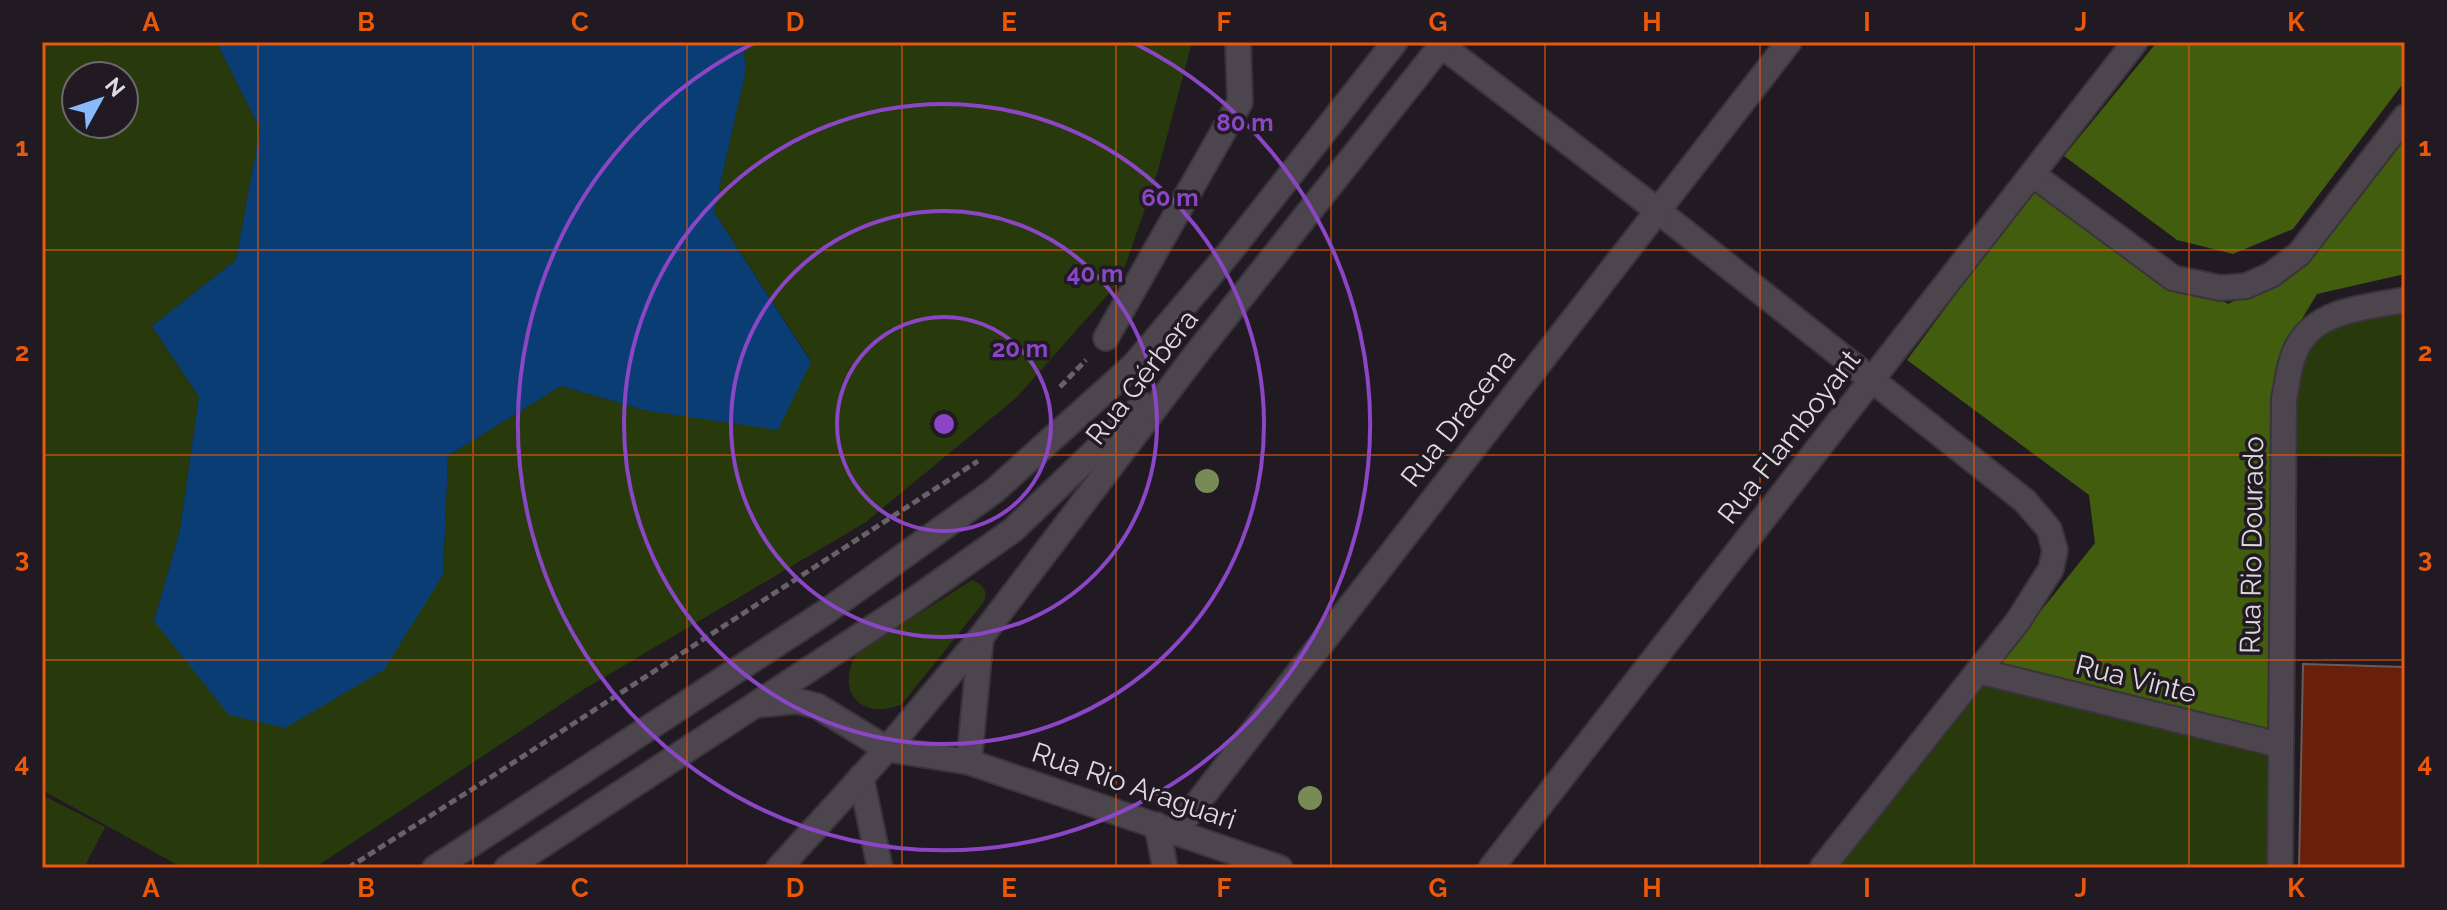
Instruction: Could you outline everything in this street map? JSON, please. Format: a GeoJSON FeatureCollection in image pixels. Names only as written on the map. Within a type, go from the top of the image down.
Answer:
{"type":"FeatureCollection","features":[{"type":"Feature","properties":{"kind":"street"},"geometry":{"type":"LineString","coordinates":[[1106,338],[1240,102],[1238,42]]}},
{"type":"Feature","properties":{"kind":"street"},"geometry":{"type":"LineString","coordinates":[[435,868],[827,611],[994,491],[1134,365],[1228,254],[1395,42]]}},
{"type":"Feature","properties":{"kind":"street","name":"Rua Dracena"},"geometry":{"type":"LineString","coordinates":[[1166,829],[1789,42]]}},
{"type":"Feature","properties":{"kind":"street","name":"Rua Flamboyant"},"geometry":{"type":"LineString","coordinates":[[1491,868],[2135,42]]}},
{"type":"Feature","properties":{"kind":"street"},"geometry":{"type":"LineString","coordinates":[[1441,43],[2025,501],[2049,529],[2055,550],[2051,569],[2018,621],[1822,868]]}},
{"type":"Feature","properties":{"kind":"street","name":"Rua Gérbera"},"geometry":{"type":"LineString","coordinates":[[779,868],[887,749],[981,637],[1197,353],[1441,43]]}},
{"type":"Feature","properties":{"kind":"street"},"geometry":{"type":"LineString","coordinates":[[2032,174],[2173,278],[2220,288],[2246,286],[2271,275],[2299,254],[2405,117]]}},
{"type":"Feature","properties":{"kind":"street","name":"Rua Rio Dourado"},"geometry":{"type":"LineString","coordinates":[[2280,868],[2284,399],[2292,360],[2299,343],[2314,326],[2343,312],[2405,300]]}},
{"type":"Feature","properties":{"kind":"street"},"geometry":{"type":"LineString","coordinates":[[507,868],[530,861],[1013,530],[1197,353]]}},
{"type":"Feature","properties":{"kind":"street"},"geometry":{"type":"LineString","coordinates":[[969,762],[981,637]]}},
{"type":"Feature","properties":{"kind":"street","name":"Rua Vinte"},"geometry":{"type":"LineString","coordinates":[[1978,671],[2280,745]]}},
{"type":"Feature","properties":{"kind":"street"},"geometry":{"type":"LineString","coordinates":[[756,705],[797,701],[817,706],[887,749]]}},
{"type":"Feature","properties":{"kind":"street","name":"Rua Rio Araguari"},"geometry":{"type":"LineString","coordinates":[[887,749],[969,762],[1280,868]]}},
{"type":"Feature","properties":{"kind":"street"},"geometry":{"type":"LineString","coordinates":[[861,777],[880,868]]}},
{"type":"Feature","properties":{"kind":"street"},"geometry":{"type":"LineString","coordinates":[[1165,868],[1166,829]]}},
{"type":"Feature","properties":{"kind":"path"},"geometry":{"type":"LineString","coordinates":[[1054,394],[1106,338]]}},
{"type":"Feature","properties":{"kind":"path"},"geometry":{"type":"LineString","coordinates":[[348,868],[967,470],[989,452]]}},
{"type":"Feature","properties":{"kind":"green space"},"geometry":{"type":"Polygon","coordinates":[[[42,42],[107,42],[111,46],[121,42],[218,45],[260,129],[236,260],[152,326],[199,397],[180,530],[154,621],[443,576],[448,456],[561,386],[648,411],[811,361],[714,212],[746,70],[743,42],[1192,42],[1157,174],[1120,281],[1017,397],[866,522],[581,691],[314,868],[183,868],[42,790],[42,42]]]}},
{"type":"Feature","properties":{"kind":"green space"},"geometry":{"type":"Polygon","coordinates":[[[2157,42],[2405,42],[2405,81],[2293,229],[2233,254],[2177,240],[2064,156],[2157,42]]]}},
{"type":"Feature","properties":{"kind":"green space"},"geometry":{"type":"Polygon","coordinates":[[[2405,131],[2405,274],[2317,294],[2288,342],[2271,734],[1997,666],[2095,543],[2089,495],[1907,360],[2033,190],[2228,304],[2299,267],[2405,131]]]}},
{"type":"Feature","properties":{"kind":"green space"},"geometry":{"type":"Polygon","coordinates":[[[2405,300],[2405,457],[2283,456],[2284,399],[2314,326],[2405,300]]]}},
{"type":"Feature","properties":{"kind":"green space"},"geometry":{"type":"Polygon","coordinates":[[[972,580],[984,589],[986,595],[983,603],[901,705],[884,709],[861,704],[850,690],[849,681],[852,662],[858,653],[972,580]]]}},
{"type":"Feature","properties":{"kind":"green space"},"geometry":{"type":"Polygon","coordinates":[[[1978,671],[2280,745],[2280,868],[1822,868],[1978,671]]]}},
{"type":"Feature","properties":{"kind":"green space"},"geometry":{"type":"Polygon","coordinates":[[[42,795],[105,827],[84,868],[42,868],[42,795]]]}},
{"type":"Feature","properties":{"kind":"water"},"geometry":{"type":"Polygon","coordinates":[[[194,42],[743,42],[746,70],[714,212],[811,362],[778,430],[648,411],[561,386],[448,456],[443,575],[384,670],[285,728],[229,715],[154,621],[180,530],[199,397],[152,326],[236,260],[260,129],[218,45],[194,42]]]}},
{"type":"Feature","properties":{"kind":"building"},"geometry":{"type":"Polygon","coordinates":[[[2303,664],[2405,667],[2405,868],[2299,868],[2303,664]]]}}]}
